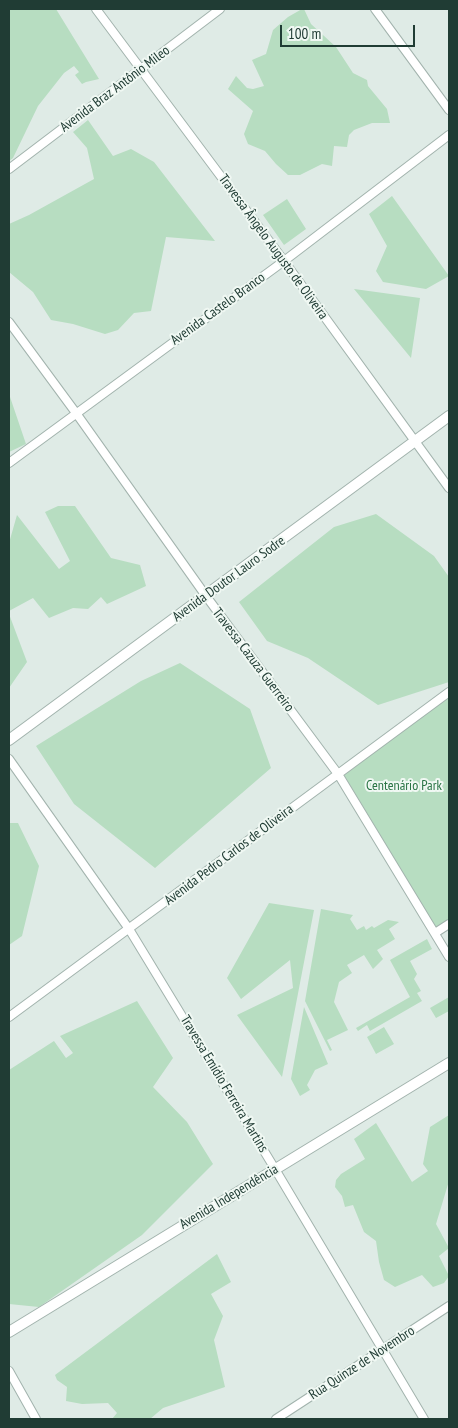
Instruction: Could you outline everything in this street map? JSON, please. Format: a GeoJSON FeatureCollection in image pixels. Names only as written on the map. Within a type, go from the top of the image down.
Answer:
{"type":"FeatureCollection","features":[{"type":"Feature","properties":{"kind":"street","name":"Travessa Ângelo Augusto de Oliveira"},"geometry":{"type":"LineString","coordinates":[[96,9],[284,261],[449,488]]}},
{"type":"Feature","properties":{"kind":"street","name":"Avenida Braz Antônio Mileo"},"geometry":{"type":"LineString","coordinates":[[9,169],[220,9]]}},
{"type":"Feature","properties":{"kind":"street"},"geometry":{"type":"LineString","coordinates":[[375,9],[449,110]]}},
{"type":"Feature","properties":{"kind":"street","name":"Avenida Castelo Branco"},"geometry":{"type":"LineString","coordinates":[[9,464],[284,261],[449,135]]}},
{"type":"Feature","properties":{"kind":"street","name":"Travessa Cazuza Guerreiro"},"geometry":{"type":"LineString","coordinates":[[9,322],[206,596],[338,774],[449,957]]}},
{"type":"Feature","properties":{"kind":"street","name":"Avenida Doutor Lauro Sodre"},"geometry":{"type":"LineString","coordinates":[[9,740],[449,416]]}},
{"type":"Feature","properties":{"kind":"street","name":"Avenida Pedro Carlos de Oliveira"},"geometry":{"type":"LineString","coordinates":[[9,1017],[449,692]]}},
{"type":"Feature","properties":{"kind":"street","name":"Travessa Emídio Ferreira Martins"},"geometry":{"type":"LineString","coordinates":[[9,759],[129,929],[424,1419]]}},
{"type":"Feature","properties":{"kind":"street"},"geometry":{"type":"LineString","coordinates":[[435,933],[449,924]]}},
{"type":"Feature","properties":{"kind":"street","name":"Avenida Independência"},"geometry":{"type":"LineString","coordinates":[[9,1332],[449,1063]]}},
{"type":"Feature","properties":{"kind":"street","name":"Rua Quinze de Novembro"},"geometry":{"type":"LineString","coordinates":[[276,1419],[449,1306]]}},
{"type":"Feature","properties":{"kind":"street"},"geometry":{"type":"LineString","coordinates":[[9,1371],[36,1419]]}},
{"type":"Feature","properties":{"kind":"green space"},"geometry":{"type":"Polygon","coordinates":[[[9,9],[56,9],[99,79],[82,84],[75,75],[79,72],[74,66],[64,73],[38,106],[13,158],[9,161],[9,9]]]}},
{"type":"Feature","properties":{"kind":"green space"},"geometry":{"type":"Polygon","coordinates":[[[304,9],[311,24],[336,47],[353,73],[367,80],[368,86],[387,109],[390,123],[372,123],[354,130],[349,135],[347,147],[334,146],[332,166],[322,164],[300,175],[288,175],[265,151],[248,144],[244,134],[253,111],[228,89],[236,76],[247,88],[253,89],[264,86],[252,60],[266,54],[273,30],[288,17],[304,9]]]}},
{"type":"Feature","properties":{"kind":"green space"},"geometry":{"type":"Polygon","coordinates":[[[88,120],[113,156],[131,149],[154,162],[215,241],[166,237],[151,311],[134,313],[118,330],[105,334],[73,324],[51,320],[33,292],[9,272],[9,224],[94,179],[87,148],[73,132],[88,120]]]}},
{"type":"Feature","properties":{"kind":"green space"},"geometry":{"type":"Polygon","coordinates":[[[392,196],[449,276],[426,289],[383,282],[376,271],[387,246],[369,214],[392,196]]]}},
{"type":"Feature","properties":{"kind":"green space"},"geometry":{"type":"Polygon","coordinates":[[[287,199],[306,229],[284,245],[263,215],[287,199]]]}},
{"type":"Feature","properties":{"kind":"green space"},"geometry":{"type":"Polygon","coordinates":[[[354,289],[420,298],[411,358],[354,289]]]}},
{"type":"Feature","properties":{"kind":"green space"},"geometry":{"type":"Polygon","coordinates":[[[9,394],[26,444],[9,452],[9,394]]]}},
{"type":"Feature","properties":{"kind":"green space"},"geometry":{"type":"Polygon","coordinates":[[[58,506],[75,506],[111,558],[140,565],[146,586],[107,604],[101,597],[88,609],[73,608],[49,618],[33,598],[9,611],[9,543],[17,515],[59,569],[70,561],[45,512],[58,506]]]}},
{"type":"Feature","properties":{"kind":"green space"},"geometry":{"type":"Polygon","coordinates":[[[376,514],[434,556],[449,577],[449,682],[378,705],[308,658],[267,641],[239,602],[334,527],[376,514]]]}},
{"type":"Feature","properties":{"kind":"green space"},"geometry":{"type":"Polygon","coordinates":[[[9,614],[27,662],[9,688],[9,614]]]}},
{"type":"Feature","properties":{"kind":"green space"},"geometry":{"type":"Polygon","coordinates":[[[180,663],[250,709],[271,768],[155,868],[74,804],[36,746],[141,681],[180,663]]]}},
{"type":"Feature","properties":{"kind":"green space","name":"Centenário Park"},"geometry":{"type":"Polygon","coordinates":[[[449,696],[449,920],[436,928],[344,775],[449,696]]]}},
{"type":"Feature","properties":{"kind":"green space"},"geometry":{"type":"Polygon","coordinates":[[[9,823],[18,823],[39,866],[22,936],[9,945],[9,823]]]}},
{"type":"Feature","properties":{"kind":"green space"},"geometry":{"type":"Polygon","coordinates":[[[269,903],[314,910],[282,1077],[237,1015],[293,988],[290,960],[241,999],[227,978],[269,903]]]}},
{"type":"Feature","properties":{"kind":"green space"},"geometry":{"type":"Polygon","coordinates":[[[321,909],[353,915],[350,919],[357,930],[364,926],[366,930],[372,926],[374,928],[388,920],[399,922],[389,929],[395,939],[377,950],[383,959],[373,969],[364,955],[347,965],[352,973],[339,982],[334,1002],[348,1030],[327,1040],[332,1050],[330,1051],[305,1001],[321,909]]]}},
{"type":"Feature","properties":{"kind":"green space"},"geometry":{"type":"Polygon","coordinates":[[[427,939],[432,949],[410,961],[417,974],[414,979],[421,991],[417,993],[422,1001],[370,1031],[367,1025],[358,1031],[356,1028],[410,997],[390,960],[427,939]]]}},
{"type":"Feature","properties":{"kind":"green space"},"geometry":{"type":"Polygon","coordinates":[[[449,997],[449,1011],[436,1018],[430,1008],[449,997]]]}},
{"type":"Feature","properties":{"kind":"green space"},"geometry":{"type":"Polygon","coordinates":[[[137,1001],[173,1058],[153,1087],[187,1122],[213,1164],[142,1235],[39,1307],[9,1304],[9,1070],[54,1041],[66,1058],[73,1053],[60,1036],[137,1001]]]}},
{"type":"Feature","properties":{"kind":"green space"},"geometry":{"type":"Polygon","coordinates":[[[304,1007],[328,1064],[315,1070],[307,1085],[310,1090],[300,1096],[291,1079],[304,1007]]]}},
{"type":"Feature","properties":{"kind":"green space"},"geometry":{"type":"Polygon","coordinates":[[[384,1027],[394,1044],[376,1054],[367,1037],[384,1027]]]}},
{"type":"Feature","properties":{"kind":"green space"},"geometry":{"type":"Polygon","coordinates":[[[449,1115],[449,1181],[436,1224],[449,1248],[439,1256],[449,1276],[444,1283],[433,1287],[422,1275],[395,1287],[384,1280],[376,1241],[364,1232],[353,1205],[345,1207],[342,1196],[335,1187],[336,1180],[341,1174],[365,1159],[354,1139],[376,1123],[412,1182],[428,1171],[423,1164],[430,1127],[449,1115]]]}},
{"type":"Feature","properties":{"kind":"green space"},"geometry":{"type":"Polygon","coordinates":[[[217,1254],[231,1282],[211,1294],[223,1316],[214,1340],[225,1387],[163,1408],[150,1419],[112,1419],[117,1413],[108,1403],[82,1404],[66,1401],[67,1387],[57,1380],[55,1375],[217,1254]]]}}]}
